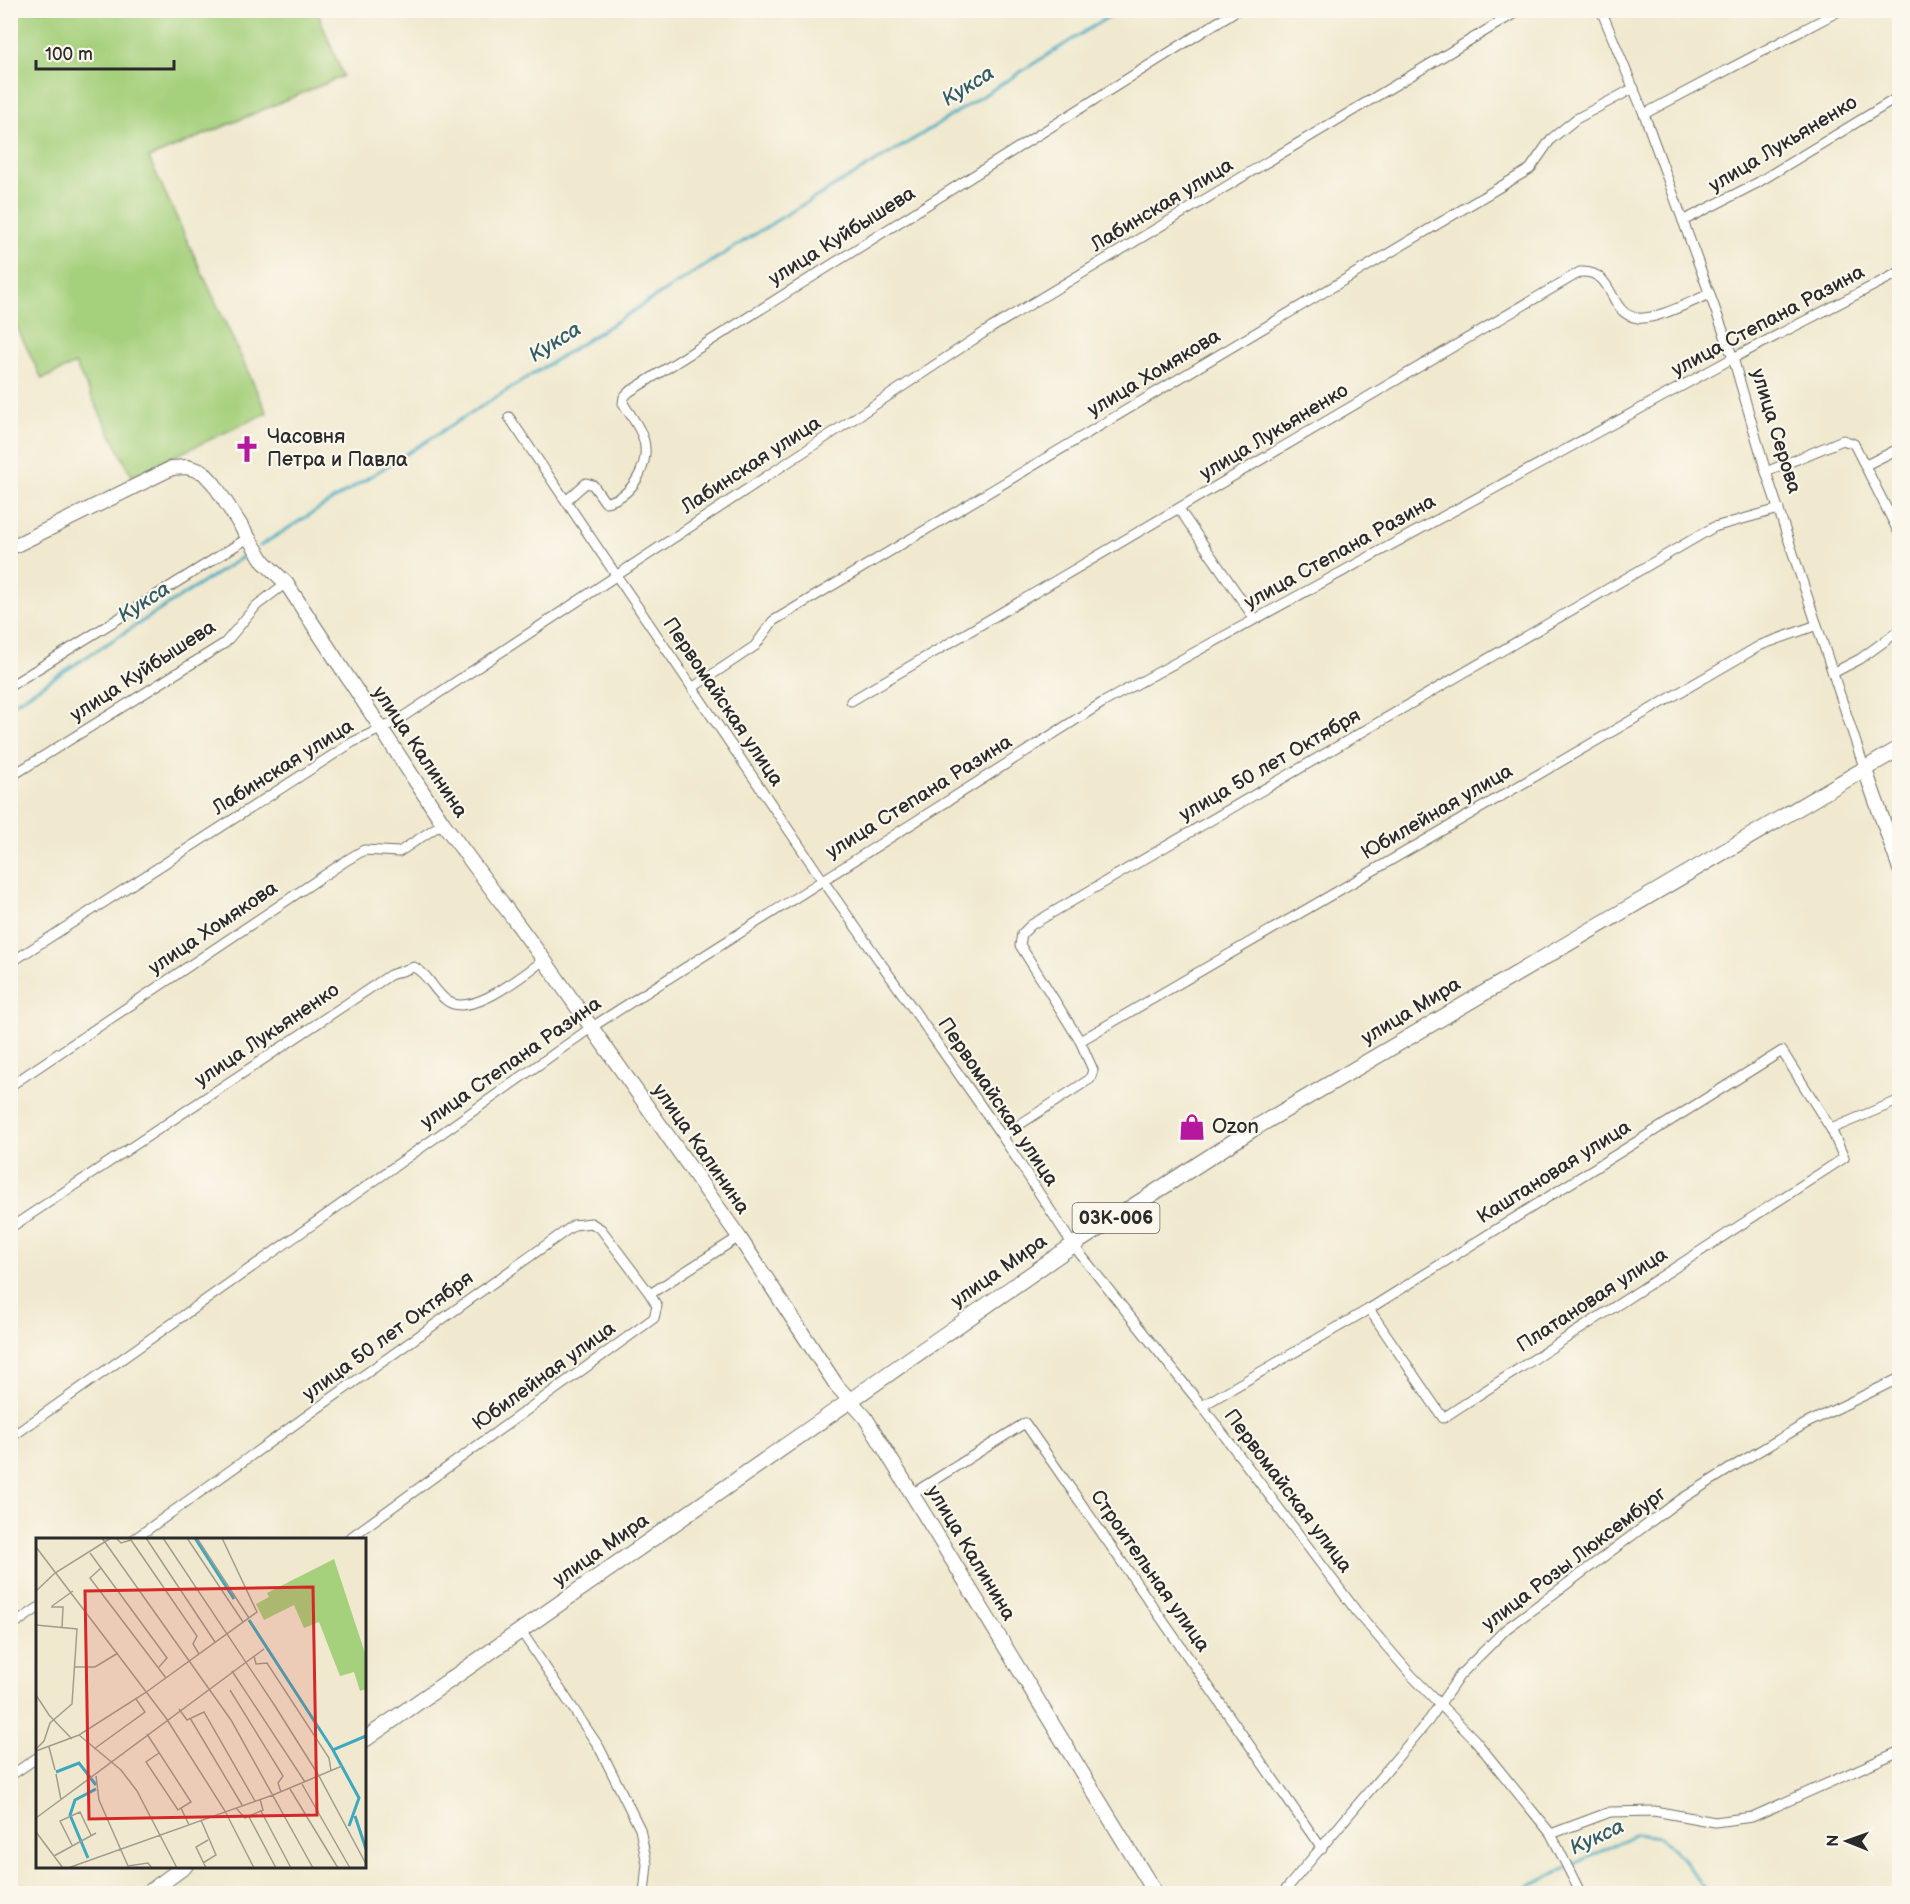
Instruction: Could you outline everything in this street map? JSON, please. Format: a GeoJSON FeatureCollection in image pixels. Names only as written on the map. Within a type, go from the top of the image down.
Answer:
{"type":"FeatureCollection","features":[{"type":"Feature","properties":{"kind":"main road","name":"улица Мира"},"geometry":{"type":"LineString","coordinates":[[366,1739],[1073,1245],[1254,1129],[1899,748]]}},
{"type":"Feature","properties":{"kind":"main road"},"geometry":{"type":"LineString","coordinates":[[147,1893],[182,1868]]}},
{"type":"Feature","properties":{"kind":"street","name":"улица Куйбышева"},"geometry":{"type":"LineString","coordinates":[[567,500],[586,483],[593,485],[605,502],[612,501],[634,484],[645,457],[645,446],[644,437],[623,403],[624,397],[629,392],[1238,10]]}},
{"type":"Feature","properties":{"kind":"street","name":"Лабинская улица"},"geometry":{"type":"LineString","coordinates":[[10,963],[353,742],[380,730],[991,328],[1520,10]]}},
{"type":"Feature","properties":{"kind":"street","name":"улица Серова"},"geometry":{"type":"LineString","coordinates":[[1601,10],[1644,114],[1733,358],[1766,472],[1899,869]]}},
{"type":"Feature","properties":{"kind":"street"},"geometry":{"type":"LineString","coordinates":[[1644,114],[1841,10]]}},
{"type":"Feature","properties":{"kind":"street","name":"улица Хомякова"},"geometry":{"type":"LineString","coordinates":[[692,688],[755,646],[773,621],[1530,169],[1551,139],[1576,119],[1634,88]]}},
{"type":"Feature","properties":{"kind":"street","name":"улица Лукьяненко"},"geometry":{"type":"LineString","coordinates":[[1683,221],[1757,183],[1899,96]]}},
{"type":"Feature","properties":{"kind":"street","name":"улица Лукьяненко"},"geometry":{"type":"LineString","coordinates":[[851,701],[1580,272],[1593,272],[1602,277],[1625,314],[1638,318],[1651,317],[1710,294]]}},
{"type":"Feature","properties":{"kind":"street","name":"улица Степана Разина"},"geometry":{"type":"LineString","coordinates":[[10,1438],[592,1027],[822,879],[1102,704],[1254,618],[1733,358],[1899,272]]}},
{"type":"Feature","properties":{"kind":"street","name":"Первомайская улица"},"geometry":{"type":"LineString","coordinates":[[509,417],[822,879],[1002,1136],[1073,1245],[1202,1406],[1357,1612],[1440,1705],[1475,1740],[1551,1834],[1581,1893]]}},
{"type":"Feature","properties":{"kind":"street"},"geometry":{"type":"LineString","coordinates":[[1766,472],[1844,440],[1854,444],[1899,535]]}},
{"type":"Feature","properties":{"kind":"street"},"geometry":{"type":"LineString","coordinates":[[1866,465],[1899,448]]}},
{"type":"Feature","properties":{"kind":"street","name":"улица Калинина"},"geometry":{"type":"LineString","coordinates":[[10,548],[172,468],[187,467],[203,472],[214,484],[264,562],[286,583],[380,730],[443,823],[592,1027],[739,1237],[837,1386],[865,1417],[1156,1893]]}},
{"type":"Feature","properties":{"kind":"street","name":"улица 50 лет Октября"},"geometry":{"type":"LineString","coordinates":[[1002,1136],[1090,1078],[1093,1070],[1080,1041],[1020,945],[1022,934],[1031,925],[1714,527],[1779,508]]}},
{"type":"Feature","properties":{"kind":"street"},"geometry":{"type":"LineString","coordinates":[[1179,509],[1254,618]]}},
{"type":"Feature","properties":{"kind":"street"},"geometry":{"type":"LineString","coordinates":[[10,686],[250,541]]}},
{"type":"Feature","properties":{"kind":"street","name":"улица Куйбышева"},"geometry":{"type":"LineString","coordinates":[[10,777],[225,643],[256,606],[286,583]]}},
{"type":"Feature","properties":{"kind":"street","name":"Юбилейная улица"},"geometry":{"type":"LineString","coordinates":[[1080,1041],[1753,649],[1817,625]]}},
{"type":"Feature","properties":{"kind":"street"},"geometry":{"type":"LineString","coordinates":[[1833,673],[1860,659],[1899,630]]}},
{"type":"Feature","properties":{"kind":"street","name":"улица Хомякова"},"geometry":{"type":"LineString","coordinates":[[10,1086],[347,860],[364,850],[399,852],[443,823]]}},
{"type":"Feature","properties":{"kind":"street","name":"улица Лукьяненко"},"geometry":{"type":"LineString","coordinates":[[10,1228],[390,975],[414,967],[424,972],[447,1001],[463,1006],[481,1002],[544,960]]}},
{"type":"Feature","properties":{"kind":"street","name":"Каштановая улица"},"geometry":{"type":"LineString","coordinates":[[1202,1406],[1369,1309],[1782,1051],[1830,1129]]}},
{"type":"Feature","properties":{"kind":"street"},"geometry":{"type":"LineString","coordinates":[[1830,1129],[1899,1100]]}},
{"type":"Feature","properties":{"kind":"street","name":"Платановая улица"},"geometry":{"type":"LineString","coordinates":[[1369,1309],[1443,1418],[1844,1158],[1830,1129]]}},
{"type":"Feature","properties":{"kind":"street","name":"улица 50 лет Октября"},"geometry":{"type":"LineString","coordinates":[[134,1538],[574,1225],[591,1223],[601,1229],[650,1294]]}},
{"type":"Feature","properties":{"kind":"street"},"geometry":{"type":"LineString","coordinates":[[650,1294],[739,1237]]}},
{"type":"Feature","properties":{"kind":"street","name":"Юбилейная улица"},"geometry":{"type":"LineString","coordinates":[[348,1538],[654,1318],[657,1306],[650,1294]]}},
{"type":"Feature","properties":{"kind":"street","name":"улица Розы Люксембург"},"geometry":{"type":"LineString","coordinates":[[1282,1893],[1322,1849],[1440,1705],[1460,1675],[1506,1629],[1680,1500],[1805,1424],[1899,1378]]}},
{"type":"Feature","properties":{"kind":"street","name":"Строительная улица"},"geometry":{"type":"LineString","coordinates":[[912,1494],[1025,1423],[1322,1849]]}},
{"type":"Feature","properties":{"kind":"street"},"geometry":{"type":"LineString","coordinates":[[10,1627],[36,1609]]}},
{"type":"Feature","properties":{"kind":"street"},"geometry":{"type":"LineString","coordinates":[[521,1631],[599,1747],[640,1828],[647,1864],[644,1893]]}},
{"type":"Feature","properties":{"kind":"street"},"geometry":{"type":"LineString","coordinates":[[1551,1834],[1610,1812],[1654,1810],[1715,1822],[1752,1817],[1899,1752]]}},
{"type":"Feature","properties":{"kind":"street"},"geometry":{"type":"LineString","coordinates":[[10,1776],[36,1757]]}},
{"type":"Feature","properties":{"kind":"green space"},"geometry":{"type":"Polygon","coordinates":[[[11,10],[317,11],[343,76],[149,158],[267,413],[132,476],[75,364],[42,379],[11,315],[11,10]]]}},
{"type":"Feature","properties":{"kind":"waterway","name":"Кукса"},"geometry":{"type":"LineString","coordinates":[[260,546],[779,219],[919,136],[1119,10]]}},
{"type":"Feature","properties":{"kind":"waterway","name":"Кукса"},"geometry":{"type":"LineString","coordinates":[[10,706],[252,551]]}},
{"type":"Feature","properties":{"kind":"waterway","name":"Кукса"},"geometry":{"type":"LineString","coordinates":[[1514,1894],[1636,1834],[1660,1837],[1684,1860],[1708,1894]]}},
{"type":"Feature","properties":{"kind":"place","name":"Часовня Петра и Павла"},"geometry":{"type":"Point","coordinates":[247,449]}},
{"type":"Feature","properties":{"kind":"place","name":"Ozon"},"geometry":{"type":"Point","coordinates":[1192,1127]}}]}
